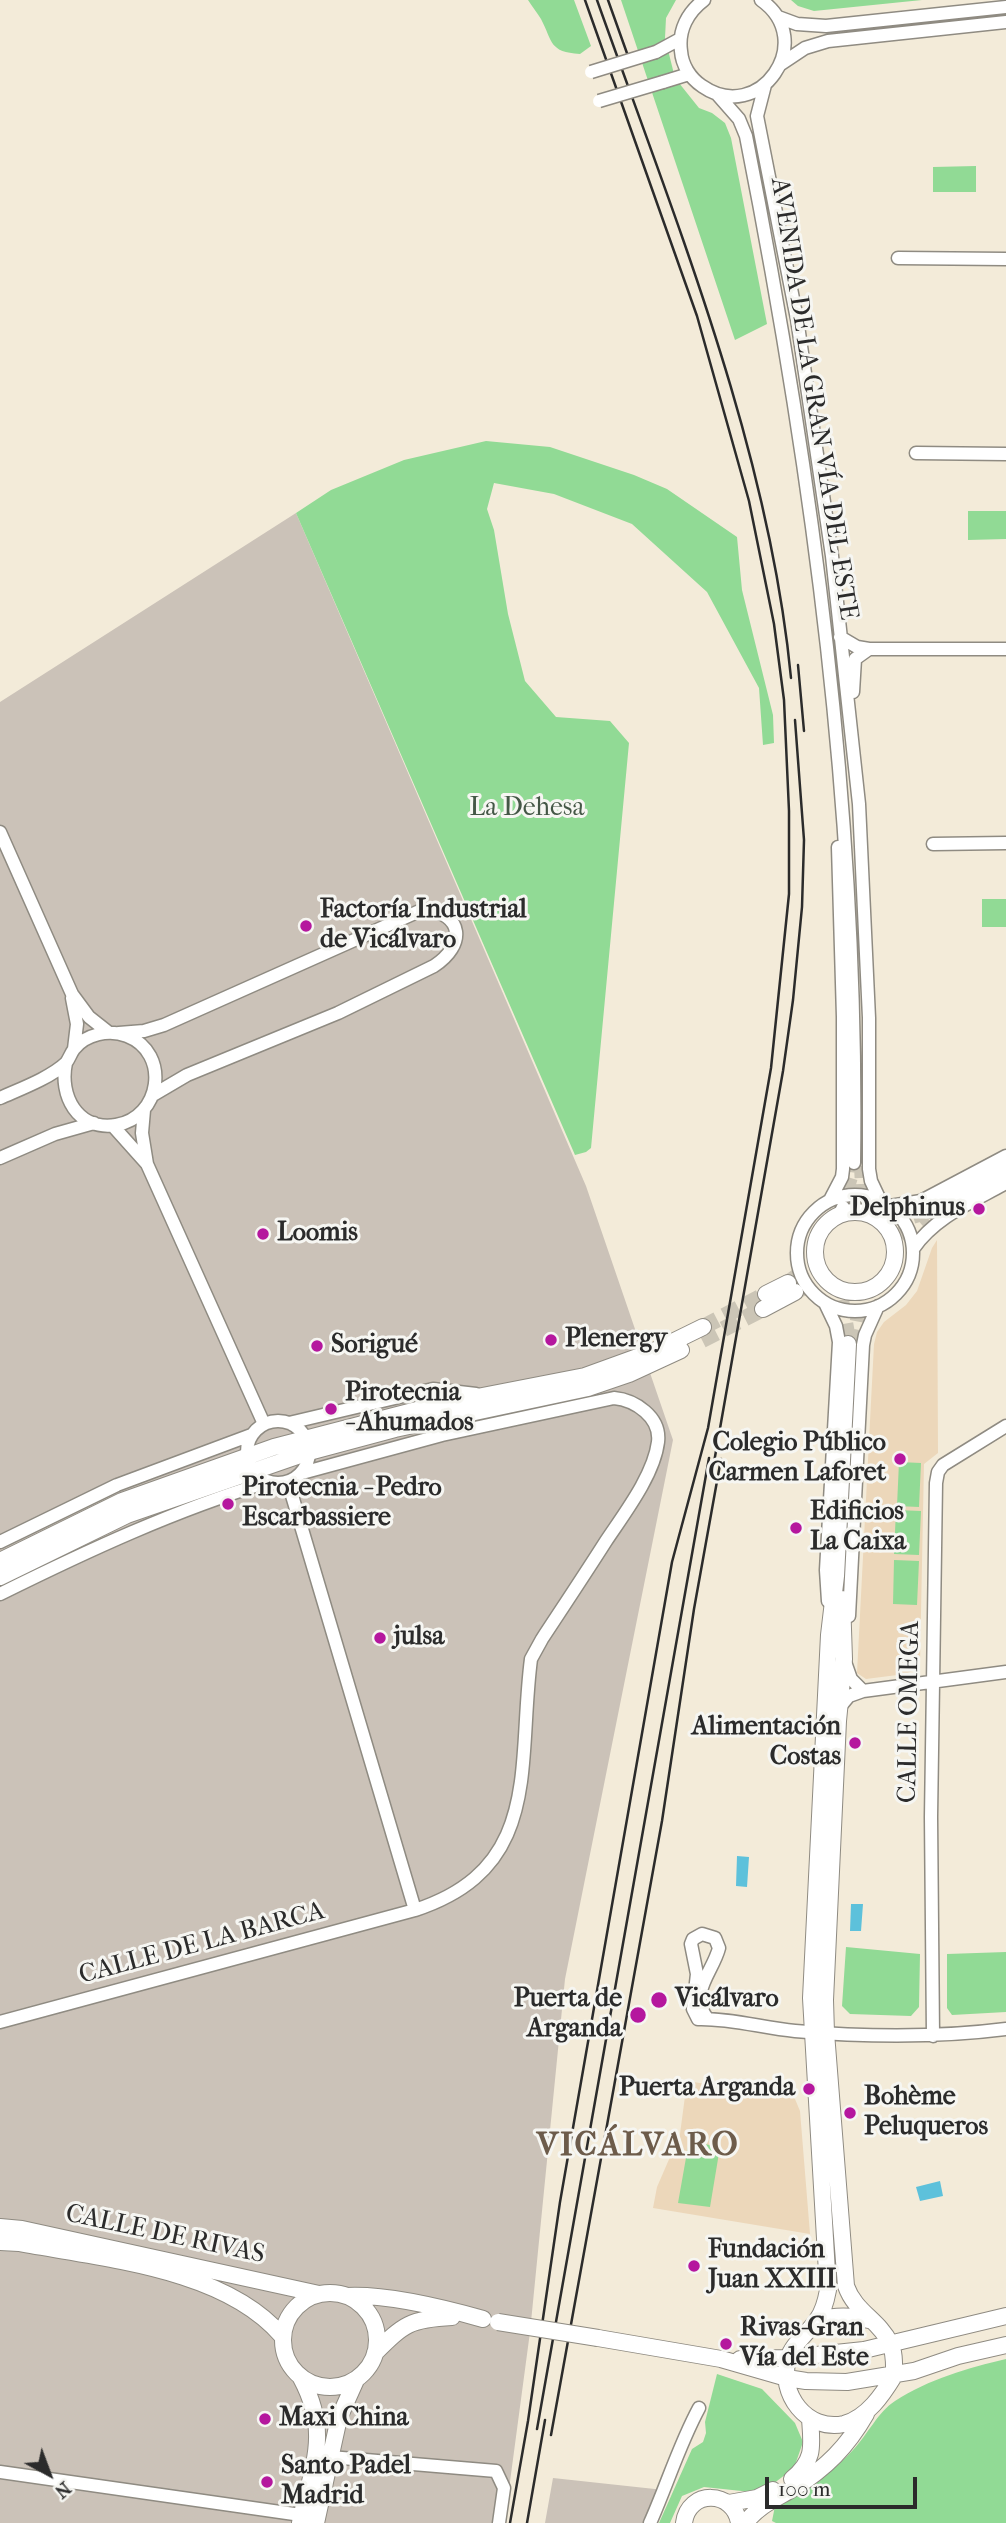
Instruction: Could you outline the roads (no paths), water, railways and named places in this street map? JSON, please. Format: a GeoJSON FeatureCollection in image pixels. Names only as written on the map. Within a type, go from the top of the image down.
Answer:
{"type":"FeatureCollection","features":[{"type":"Feature","properties":{"kind":"main road"},"geometry":{"type":"LineString","coordinates":[[932,1210],[1006,1170]]}},
{"type":"Feature","properties":{"kind":"main road"},"geometry":{"type":"LineString","coordinates":[[841,1211],[879,1211],[897,1242],[893,1263],[869,1299],[824,1283],[816,1245],[820,1233],[841,1211]]}},
{"type":"Feature","properties":{"kind":"main road"},"geometry":{"type":"LineString","coordinates":[[764,1302],[792,1287]]}},
{"type":"Feature","properties":{"kind":"main road"},"geometry":{"type":"LineString","coordinates":[[0,1561],[122,1501],[246,1456],[307,1445],[418,1423],[588,1388],[659,1361],[703,1333],[585,1376],[482,1395],[307,1445],[253,1472],[127,1515],[0,1577]]}},
{"type":"Feature","properties":{"kind":"main road"},"geometry":{"type":"LineString","coordinates":[[744,2518],[822,2468],[851,2439],[867,2411],[894,2376],[894,2354],[890,2343],[855,2305],[846,2286],[819,2033],[812,1967],[829,1635],[836,1576],[850,1345],[842,1581],[844,1659],[839,1708],[825,2000],[819,2033],[828,2273],[825,2304],[817,2320],[801,2337],[788,2358],[787,2378],[792,2399],[819,2424],[845,2424],[867,2411]]}},
{"type":"Feature","properties":{"kind":"main road","name":"CALLE DE RIVAS"},"geometry":{"type":"LineString","coordinates":[[0,2227],[22,2229],[319,2294]]}},
{"type":"Feature","properties":{"kind":"main road","name":"CALLE DE RIVAS"},"geometry":{"type":"LineString","coordinates":[[0,2242],[31,2245],[176,2274],[248,2304],[282,2336]]}},
{"type":"Feature","properties":{"kind":"main road"},"geometry":{"type":"LineString","coordinates":[[306,2520],[318,2434],[312,2398],[301,2378],[286,2360],[282,2336],[294,2309],[319,2294],[366,2295],[452,2310],[491,2321]]}},
{"type":"Feature","properties":{"kind":"main road"},"geometry":{"type":"LineString","coordinates":[[301,2378],[317,2386],[344,2386],[356,2380],[368,2368],[375,2353],[377,2336],[372,2319],[362,2305],[347,2296]]}},
{"type":"Feature","properties":{"kind":"main road"},"geometry":{"type":"LineString","coordinates":[[817,2320],[834,2315],[850,2315],[869,2320]]}},
{"type":"Feature","properties":{"kind":"main road"},"geometry":{"type":"LineString","coordinates":[[720,2359],[788,2358],[864,2350],[1006,2316]]}},
{"type":"Feature","properties":{"kind":"main road"},"geometry":{"type":"LineString","coordinates":[[375,2353],[400,2328],[418,2319],[450,2317],[491,2321],[720,2359],[806,2381],[847,2382],[894,2376],[1006,2345]]}},
{"type":"Feature","properties":{"kind":"main road"},"geometry":{"type":"LineString","coordinates":[[306,2520],[330,2457],[339,2418],[356,2380]]}},
{"type":"Feature","properties":{"kind":"main road"},"geometry":{"type":"LineString","coordinates":[[744,2518],[757,2498],[775,2490],[805,2468],[810,2456],[810,2418]]}},
{"type":"Feature","properties":{"kind":"main road"},"geometry":{"type":"LineString","coordinates":[[683,2521],[693,2504],[706,2497],[722,2499],[744,2518]]}},
{"type":"Feature","properties":{"kind":"street"},"geometry":{"type":"LineString","coordinates":[[599,101],[689,74],[682,57],[680,39],[686,20],[704,0]]}},
{"type":"Feature","properties":{"kind":"street"},"geometry":{"type":"LineString","coordinates":[[761,0],[778,17],[797,24],[826,26],[1006,7]]}},
{"type":"Feature","properties":{"kind":"street"},"geometry":{"type":"LineString","coordinates":[[778,17],[785,40],[781,64]]}},
{"type":"Feature","properties":{"kind":"street"},"geometry":{"type":"LineString","coordinates":[[717,94],[744,95],[765,85],[781,64],[805,48],[828,41],[1006,22]]}},
{"type":"Feature","properties":{"kind":"street"},"geometry":{"type":"LineString","coordinates":[[591,72],[656,52],[680,39]]}},
{"type":"Feature","properties":{"kind":"street","name":"AVENIDA DE LA GRAN VÍA DEL ESTE"},"geometry":{"type":"LineString","coordinates":[[689,74],[699,84],[717,94],[739,119],[747,140],[796,412],[814,532],[835,721],[849,896],[856,1163],[859,1018],[849,721]]}},
{"type":"Feature","properties":{"kind":"street","name":"AVENIDA DE LA GRAN VÍA DEL ESTE"},"geometry":{"type":"LineString","coordinates":[[765,85],[757,116],[797,319],[832,556],[859,804],[869,1018],[869,1169],[879,1211],[906,1225],[913,1249]]}},
{"type":"Feature","properties":{"kind":"street"},"geometry":{"type":"LineString","coordinates":[[898,258],[1006,259]]}},
{"type":"Feature","properties":{"kind":"street"},"geometry":{"type":"LineString","coordinates":[[916,453],[1006,454]]}},
{"type":"Feature","properties":{"kind":"street"},"geometry":{"type":"LineString","coordinates":[[840,637],[857,647],[869,649],[1006,649]]}},
{"type":"Feature","properties":{"kind":"street"},"geometry":{"type":"LineString","coordinates":[[851,737],[856,722],[852,679],[855,659],[869,649]]}},
{"type":"Feature","properties":{"kind":"street","name":"AVENIDA DE LA GRAN VÍA DEL ESTE"},"geometry":{"type":"LineString","coordinates":[[830,1200],[842,1177],[844,1119],[835,721]]}},
{"type":"Feature","properties":{"kind":"street"},"geometry":{"type":"LineString","coordinates":[[0,832],[72,994],[89,1017],[114,1033],[140,1043],[153,1062],[156,1084],[144,1110],[135,1118],[113,1126],[94,1123],[76,1111],[65,1092],[63,1077],[66,1063],[74,1049],[84,1040],[95,1034],[114,1033],[144,1031],[164,1025],[424,909],[446,916],[455,926],[455,946],[447,958],[434,966],[338,1013],[187,1076],[153,1095]]}},
{"type":"Feature","properties":{"kind":"street"},"geometry":{"type":"LineString","coordinates":[[933,844],[1006,843]]}},
{"type":"Feature","properties":{"kind":"street"},"geometry":{"type":"LineString","coordinates":[[72,994],[77,1024],[74,1049]]}},
{"type":"Feature","properties":{"kind":"street"},"geometry":{"type":"LineString","coordinates":[[0,1098],[32,1084],[66,1063]]}},
{"type":"Feature","properties":{"kind":"street"},"geometry":{"type":"LineString","coordinates":[[144,1110],[142,1133],[147,1164],[264,1424]]}},
{"type":"Feature","properties":{"kind":"street"},"geometry":{"type":"LineString","coordinates":[[0,1158],[55,1134],[94,1123]]}},
{"type":"Feature","properties":{"kind":"street"},"geometry":{"type":"LineString","coordinates":[[113,1126],[147,1164]]}},
{"type":"Feature","properties":{"kind":"street"},"geometry":{"type":"LineString","coordinates":[[829,1635],[826,1570],[839,1342],[824,1283],[813,1294],[801,1275],[797,1261],[800,1232],[809,1216],[830,1200],[852,1194],[879,1211],[921,1201],[1006,1156]]}},
{"type":"Feature","properties":{"kind":"street"},"geometry":{"type":"LineString","coordinates":[[863,1691],[851,1679],[844,1659],[848,1636],[863,1345],[869,1299],[894,1296],[903,1285],[912,1264],[913,1249],[922,1236],[939,1221],[1006,1183]]}},
{"type":"Feature","properties":{"kind":"street"},"geometry":{"type":"LineString","coordinates":[[289,1423],[433,1389],[482,1395]]}},
{"type":"Feature","properties":{"kind":"street","name":"CALLE DE LA BARCA"},"geometry":{"type":"LineString","coordinates":[[0,2022],[415,1910],[451,1896],[465,1887],[499,1853],[513,1826],[519,1797],[531,1659],[632,1503],[655,1455],[658,1439],[655,1424],[637,1405],[627,1399],[614,1398],[432,1438],[302,1473],[288,1482]]}},
{"type":"Feature","properties":{"kind":"street"},"geometry":{"type":"LineString","coordinates":[[0,1542],[117,1485],[251,1435],[264,1424],[276,1421],[298,1428],[307,1445],[307,1463],[302,1473]]}},
{"type":"Feature","properties":{"kind":"street","name":"CALLE OMEGA"},"geometry":{"type":"LineString","coordinates":[[933,2036],[931,1818],[937,1472],[950,1459],[1006,1426]]}},
{"type":"Feature","properties":{"kind":"street"},"geometry":{"type":"LineString","coordinates":[[251,1435],[246,1456],[253,1472],[268,1482]]}},
{"type":"Feature","properties":{"kind":"street"},"geometry":{"type":"LineString","coordinates":[[0,1594],[132,1531],[268,1482],[288,1482],[415,1910]]}},
{"type":"Feature","properties":{"kind":"street"},"geometry":{"type":"LineString","coordinates":[[839,1708],[849,1696],[863,1691],[1006,1672]]}},
{"type":"Feature","properties":{"kind":"street"},"geometry":{"type":"LineString","coordinates":[[707,2018],[701,2004],[701,1990],[703,1980],[719,1948],[715,1938],[702,1934],[691,1944],[696,1974],[693,2009],[698,2019],[819,2033],[933,2036],[1006,2029]]}},
{"type":"Feature","properties":{"kind":"street"},"geometry":{"type":"LineString","coordinates":[[650,2523],[684,2436],[699,2408]]}},
{"type":"Feature","properties":{"kind":"street"},"geometry":{"type":"LineString","coordinates":[[330,2457],[496,2471],[505,2488],[499,2523]]}},
{"type":"Feature","properties":{"kind":"street"},"geometry":{"type":"LineString","coordinates":[[0,2472],[306,2520]]}},
{"type":"Feature","properties":{"kind":"water"},"geometry":{"type":"Polygon","coordinates":[[[737,1856],[749,1857],[747,1887],[736,1886],[737,1856]]]}},
{"type":"Feature","properties":{"kind":"water"},"geometry":{"type":"Polygon","coordinates":[[[851,1904],[863,1904],[861,1931],[850,1931],[851,1904]]]}},
{"type":"Feature","properties":{"kind":"water"},"geometry":{"type":"Polygon","coordinates":[[[940,2181],[943,2196],[920,2201],[916,2187],[940,2181]]]}},
{"type":"Feature","properties":{"kind":"tunnel"},"geometry":{"type":"LineString","coordinates":[[843,1207],[854,1163]]}},
{"type":"Feature","properties":{"kind":"tunnel"},"geometry":{"type":"LineString","coordinates":[[860,1166],[861,1186],[868,1206]]}},
{"type":"Feature","properties":{"kind":"tunnel"},"geometry":{"type":"LineString","coordinates":[[889,1218],[912,1216],[932,1210]]}},
{"type":"Feature","properties":{"kind":"tunnel"},"geometry":{"type":"LineString","coordinates":[[900,1236],[925,1215]]}},
{"type":"Feature","properties":{"kind":"tunnel"},"geometry":{"type":"LineString","coordinates":[[788,1283],[807,1269]]}},
{"type":"Feature","properties":{"kind":"tunnel"},"geometry":{"type":"LineString","coordinates":[[795,1292],[814,1282]]}},
{"type":"Feature","properties":{"kind":"tunnel"},"geometry":{"type":"LineString","coordinates":[[703,1327],[766,1294]]}},
{"type":"Feature","properties":{"kind":"tunnel"},"geometry":{"type":"LineString","coordinates":[[841,1300],[848,1339]]}},
{"type":"Feature","properties":{"kind":"tunnel"},"geometry":{"type":"LineString","coordinates":[[853,1345],[862,1300]]}},
{"type":"Feature","properties":{"kind":"tunnel"},"geometry":{"type":"LineString","coordinates":[[702,1340],[763,1309]]}},
{"type":"Feature","properties":{"kind":"railway"},"geometry":{"type":"LineString","coordinates":[[510,2523],[560,2202],[672,1562],[708,1428],[771,1068],[789,894],[789,811],[784,700],[774,624],[749,501],[697,316],[585,0]]}},
{"type":"Feature","properties":{"kind":"railway"},"geometry":{"type":"LineString","coordinates":[[597,0],[715,334],[740,420],[780,592],[791,678]]}},
{"type":"Feature","properties":{"kind":"railway"},"geometry":{"type":"LineString","coordinates":[[608,0],[628,56]]}},
{"type":"Feature","properties":{"kind":"railway"},"geometry":{"type":"LineString","coordinates":[[798,665],[804,731]]}},
{"type":"Feature","properties":{"kind":"railway"},"geometry":{"type":"LineString","coordinates":[[713,1468],[783,1071],[793,1000],[802,907],[804,840],[795,720]]}},
{"type":"Feature","properties":{"kind":"railway"},"geometry":{"type":"LineString","coordinates":[[537,2429],[709,1458]]}},
{"type":"Feature","properties":{"kind":"railway"},"geometry":{"type":"LineString","coordinates":[[551,2435],[662,1821],[694,1609],[721,1459]]}},
{"type":"Feature","properties":{"kind":"railway"},"geometry":{"type":"LineString","coordinates":[[527,2523],[545,2420]]}},
{"type":"Feature","properties":{"kind":"place","name":"Factoría Industrial de Vicálvaro"},"geometry":{"type":"Point","coordinates":[306,926]}},
{"type":"Feature","properties":{"kind":"place","name":"Delphinus"},"geometry":{"type":"Point","coordinates":[979,1209]}},
{"type":"Feature","properties":{"kind":"place","name":"Loomis"},"geometry":{"type":"Point","coordinates":[263,1234]}},
{"type":"Feature","properties":{"kind":"place","name":"Plenergy"},"geometry":{"type":"Point","coordinates":[551,1340]}},
{"type":"Feature","properties":{"kind":"place","name":"Sorigué"},"geometry":{"type":"Point","coordinates":[317,1346]}},
{"type":"Feature","properties":{"kind":"place","name":"Pirotecnia - Ahumados"},"geometry":{"type":"Point","coordinates":[331,1409]}},
{"type":"Feature","properties":{"kind":"place","name":"Colegio Público Carmen Laforet"},"geometry":{"type":"Point","coordinates":[900,1459]}},
{"type":"Feature","properties":{"kind":"place","name":"Pirotecnia - Pedro Escarbassiere"},"geometry":{"type":"Point","coordinates":[228,1504]}},
{"type":"Feature","properties":{"kind":"place","name":"Edificios La Caixa"},"geometry":{"type":"Point","coordinates":[796,1528]}},
{"type":"Feature","properties":{"kind":"place","name":"julsa"},"geometry":{"type":"Point","coordinates":[380,1638]}},
{"type":"Feature","properties":{"kind":"place","name":"Alimentación Costas"},"geometry":{"type":"Point","coordinates":[855,1743]}},
{"type":"Feature","properties":{"kind":"place","name":"Vicálvaro"},"geometry":{"type":"Point","coordinates":[659,2000]}},
{"type":"Feature","properties":{"kind":"place","name":"Puerta de Arganda"},"geometry":{"type":"Point","coordinates":[638,2015]}},
{"type":"Feature","properties":{"kind":"place","name":"Puerta Arganda"},"geometry":{"type":"Point","coordinates":[809,2089]}},
{"type":"Feature","properties":{"kind":"place","name":"Bohème Peluqueros"},"geometry":{"type":"Point","coordinates":[850,2113]}},
{"type":"Feature","properties":{"kind":"place","name":"Fundación Juan XXIII"},"geometry":{"type":"Point","coordinates":[694,2266]}},
{"type":"Feature","properties":{"kind":"place","name":"Rivas-Gran Vía del Este"},"geometry":{"type":"Point","coordinates":[726,2344]}},
{"type":"Feature","properties":{"kind":"place","name":"Maxi China"},"geometry":{"type":"Point","coordinates":[265,2419]}},
{"type":"Feature","properties":{"kind":"place","name":"Santo Padel Madrid"},"geometry":{"type":"Point","coordinates":[267,2482]}},
{"type":"Feature","properties":{"kind":"district","name":"VICÁLVARO"},"geometry":{"type":"Point","coordinates":[638,2147]}},
{"type":"Feature","properties":{"kind":"park label","name":"La Dehesa"},"geometry":{"type":"Point","coordinates":[527,809]}}]}
